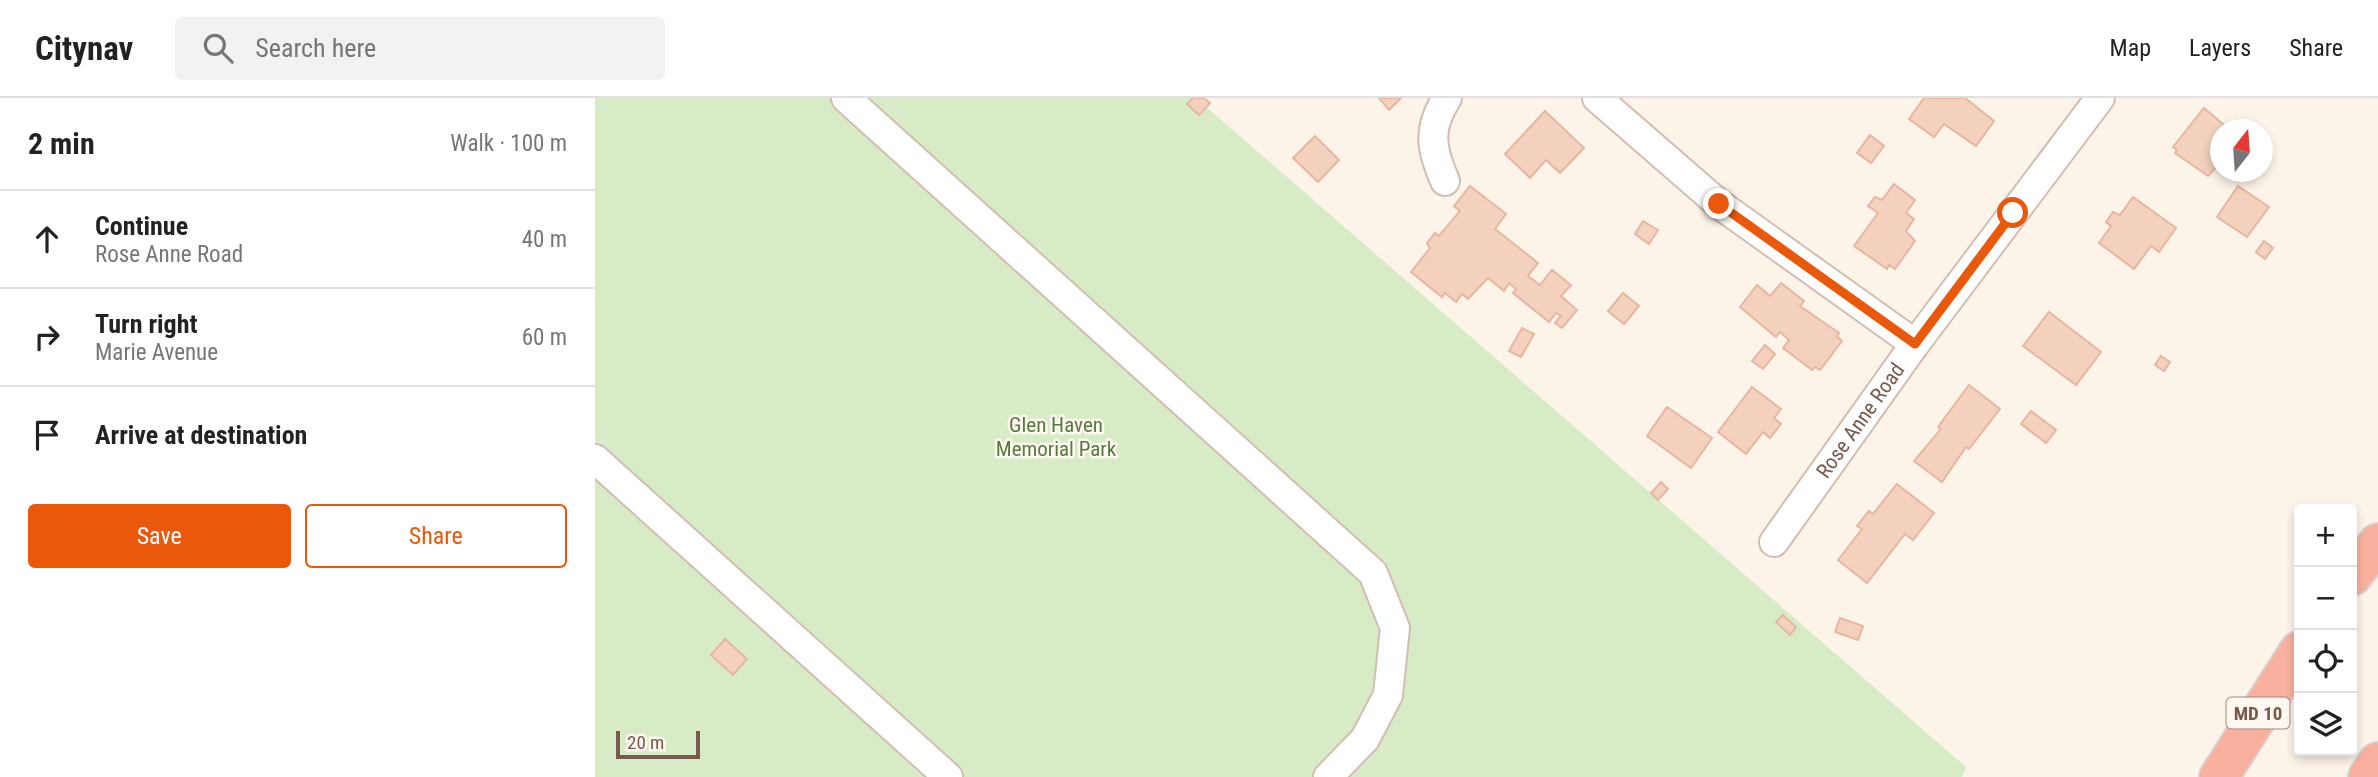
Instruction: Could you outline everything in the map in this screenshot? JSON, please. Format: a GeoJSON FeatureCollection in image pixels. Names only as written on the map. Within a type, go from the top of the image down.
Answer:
{"type":"FeatureCollection","features":[{"type":"Feature","properties":{"kind":"highway"},"geometry":{"type":"LineString","coordinates":[[2357,569],[2378,542]]}},
{"type":"Feature","properties":{"kind":"highway","name":"MD 10"},"geometry":{"type":"LineString","coordinates":[[2218,777],[2294,660]]}},
{"type":"Feature","properties":{"kind":"highway"},"geometry":{"type":"LineString","coordinates":[[2368,777],[2378,762]]}},
{"type":"Feature","properties":{"kind":"street"},"geometry":{"type":"LineString","coordinates":[[846,98],[1373,573],[1395,628],[1388,695],[1365,739],[1328,777]]}},
{"type":"Feature","properties":{"kind":"street"},"geometry":{"type":"LineString","coordinates":[[1445,181],[1433,154],[1434,118],[1447,98]]}},
{"type":"Feature","properties":{"kind":"street"},"geometry":{"type":"LineString","coordinates":[[1597,98],[1719,204],[1915,344]]}},
{"type":"Feature","properties":{"kind":"street","name":"Rose Anne Road"},"geometry":{"type":"LineString","coordinates":[[1774,542],[1915,344],[2100,98]]}},
{"type":"Feature","properties":{"kind":"street"},"geometry":{"type":"LineString","coordinates":[[595,459],[948,777]]}},
{"type":"Feature","properties":{"kind":"green space","name":"Glen Haven Memorial Park"},"geometry":{"type":"Polygon","coordinates":[[[595,98],[1196,98],[1966,767],[1962,777],[595,777],[595,98]]]}},
{"type":"Feature","properties":{"kind":"building"},"geometry":{"type":"Polygon","coordinates":[[[1193,98],[1204,98],[1210,103],[1199,115],[1187,104],[1193,98]]]}},
{"type":"Feature","properties":{"kind":"building"},"geometry":{"type":"Polygon","coordinates":[[[1379,98],[1401,98],[1389,110],[1379,98]]]}},
{"type":"Feature","properties":{"kind":"building"},"geometry":{"type":"Polygon","coordinates":[[[1924,98],[1965,98],[1994,121],[1976,146],[1944,124],[1934,137],[1909,119],[1924,98]]]}},
{"type":"Feature","properties":{"kind":"building"},"geometry":{"type":"Polygon","coordinates":[[[2204,108],[2217,119],[2210,119],[2208,176],[2175,153],[2177,150],[2173,147],[2204,108]]]}},
{"type":"Feature","properties":{"kind":"building"},"geometry":{"type":"Polygon","coordinates":[[[1545,111],[1584,148],[1560,173],[1546,160],[1530,178],[1505,154],[1545,111]]]}},
{"type":"Feature","properties":{"kind":"building"},"geometry":{"type":"Polygon","coordinates":[[[1870,135],[1884,146],[1871,163],[1857,153],[1870,135]]]}},
{"type":"Feature","properties":{"kind":"building"},"geometry":{"type":"Polygon","coordinates":[[[1315,136],[1339,160],[1318,182],[1293,158],[1315,136]]]}},
{"type":"Feature","properties":{"kind":"building"},"geometry":{"type":"Polygon","coordinates":[[[1894,184],[1915,200],[1906,213],[1914,219],[1906,231],[1915,241],[1895,269],[1889,265],[1887,269],[1854,246],[1878,213],[1868,206],[1875,197],[1882,200],[1894,184]]]}},
{"type":"Feature","properties":{"kind":"building"},"geometry":{"type":"Polygon","coordinates":[[[1470,186],[1506,214],[1495,229],[1538,263],[1528,276],[1540,285],[1552,270],[1571,285],[1561,296],[1577,310],[1562,328],[1555,323],[1561,316],[1556,313],[1549,322],[1513,293],[1516,289],[1509,283],[1504,291],[1488,278],[1468,299],[1462,294],[1456,302],[1445,293],[1442,297],[1411,272],[1430,248],[1427,243],[1435,233],[1439,236],[1460,211],[1454,206],[1470,186]]]}},
{"type":"Feature","properties":{"kind":"building"},"geometry":{"type":"Polygon","coordinates":[[[2238,186],[2269,207],[2247,237],[2217,217],[2238,186]]]}},
{"type":"Feature","properties":{"kind":"building"},"geometry":{"type":"Polygon","coordinates":[[[2133,197],[2176,228],[2159,252],[2151,246],[2134,269],[2099,243],[2111,226],[2106,222],[2113,212],[2120,215],[2133,197]]]}},
{"type":"Feature","properties":{"kind":"building"},"geometry":{"type":"Polygon","coordinates":[[[1643,221],[1658,230],[1649,244],[1635,234],[1643,221]]]}},
{"type":"Feature","properties":{"kind":"building"},"geometry":{"type":"Polygon","coordinates":[[[2264,241],[2273,248],[2265,259],[2256,252],[2264,241]]]}},
{"type":"Feature","properties":{"kind":"building"},"geometry":{"type":"Polygon","coordinates":[[[1781,283],[1804,301],[1800,306],[1839,333],[1837,336],[1842,341],[1820,370],[1815,367],[1812,370],[1783,348],[1789,340],[1780,332],[1776,337],[1740,307],[1757,285],[1770,296],[1781,283]]]}},
{"type":"Feature","properties":{"kind":"building"},"geometry":{"type":"Polygon","coordinates":[[[1623,293],[1639,306],[1624,324],[1608,311],[1623,293]]]}},
{"type":"Feature","properties":{"kind":"building"},"geometry":{"type":"Polygon","coordinates":[[[2049,312],[2101,352],[2076,385],[2023,346],[2049,312]]]}},
{"type":"Feature","properties":{"kind":"building"},"geometry":{"type":"Polygon","coordinates":[[[1522,328],[1534,334],[1521,357],[1509,351],[1522,328]]]}},
{"type":"Feature","properties":{"kind":"building"},"geometry":{"type":"Polygon","coordinates":[[[1765,345],[1775,354],[1763,369],[1752,361],[1765,345]]]}},
{"type":"Feature","properties":{"kind":"building"},"geometry":{"type":"Polygon","coordinates":[[[2161,356],[2170,362],[2164,371],[2155,365],[2161,356]]]}},
{"type":"Feature","properties":{"kind":"building"},"geometry":{"type":"Polygon","coordinates":[[[1969,385],[2000,409],[1969,449],[1966,447],[1942,482],[1914,461],[1941,429],[1938,427],[1969,385]]]}},
{"type":"Feature","properties":{"kind":"building"},"geometry":{"type":"Polygon","coordinates":[[[1752,387],[1781,409],[1774,418],[1781,424],[1770,438],[1763,432],[1746,454],[1718,432],[1752,387]]]}},
{"type":"Feature","properties":{"kind":"building"},"geometry":{"type":"Polygon","coordinates":[[[1667,407],[1712,438],[1691,468],[1647,436],[1667,407]]]}},
{"type":"Feature","properties":{"kind":"building"},"geometry":{"type":"Polygon","coordinates":[[[2031,411],[2056,430],[2046,443],[2021,424],[2031,411]]]}},
{"type":"Feature","properties":{"kind":"building"},"geometry":{"type":"Polygon","coordinates":[[[1661,482],[1668,489],[1658,500],[1651,493],[1661,482]]]}},
{"type":"Feature","properties":{"kind":"building"},"geometry":{"type":"Polygon","coordinates":[[[1897,484],[1934,513],[1913,540],[1905,534],[1867,583],[1838,560],[1862,529],[1857,526],[1869,511],[1873,514],[1897,484]]]}},
{"type":"Feature","properties":{"kind":"building"},"geometry":{"type":"Polygon","coordinates":[[[1783,615],[1796,627],[1790,635],[1776,622],[1783,615]]]}},
{"type":"Feature","properties":{"kind":"building"},"geometry":{"type":"Polygon","coordinates":[[[1840,618],[1863,626],[1858,640],[1835,632],[1840,618]]]}},
{"type":"Feature","properties":{"kind":"building"},"geometry":{"type":"Polygon","coordinates":[[[725,639],[747,659],[733,675],[711,655],[725,639]]]}},
{"type":"Feature","properties":{"kind":"route"},"geometry":{"type":"LineString","coordinates":[[1719,204],[1915,344],[2013,213]]}}]}
